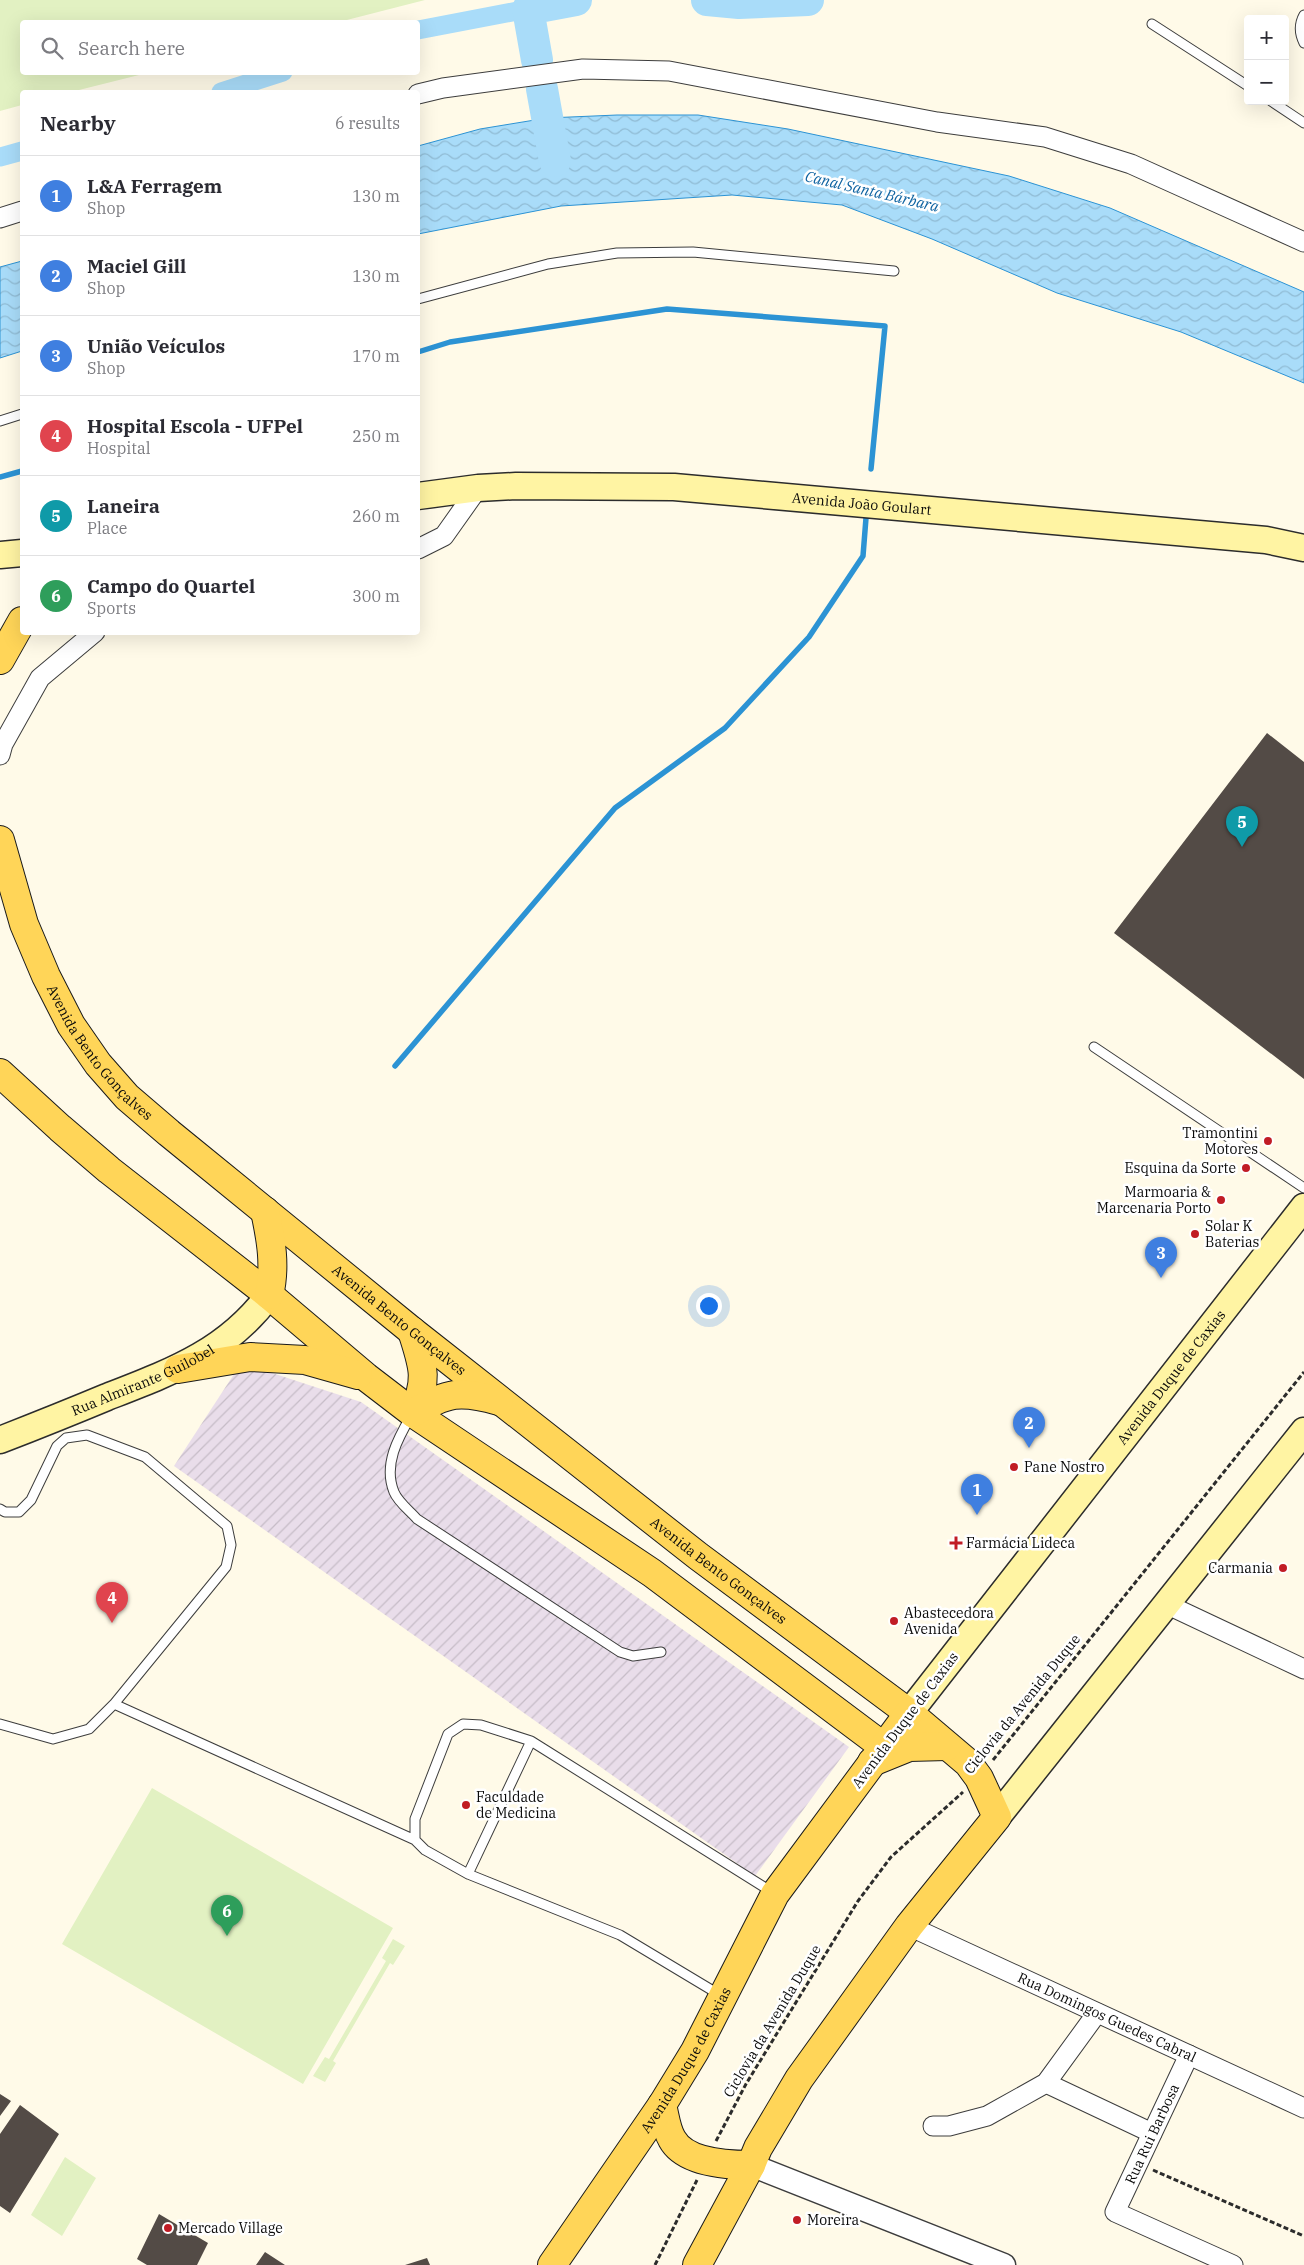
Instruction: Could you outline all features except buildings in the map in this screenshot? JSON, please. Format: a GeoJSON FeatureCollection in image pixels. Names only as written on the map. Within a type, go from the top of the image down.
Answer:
{"type":"FeatureCollection","features":[{"type":"Feature","properties":{"kind":"main road","name":"Avenida João Goulart"},"geometry":{"type":"LineString","coordinates":[[420,496],[478,488],[516,486],[674,488],[1266,540],[1304,548]]}},
{"type":"Feature","properties":{"kind":"main road"},"geometry":{"type":"LineString","coordinates":[[0,555],[20,553]]}},
{"type":"Feature","properties":{"kind":"main road"},"geometry":{"type":"LineString","coordinates":[[0,626],[20,621]]}},
{"type":"Feature","properties":{"kind":"main road"},"geometry":{"type":"LineString","coordinates":[[0,660],[20,625]]}},
{"type":"Feature","properties":{"kind":"main road","name":"Avenida Bento Gonçalves"},"geometry":{"type":"LineString","coordinates":[[0,840],[24,924],[46,976],[71,1025],[98,1064],[128,1097],[412,1331],[698,1556],[908,1713],[968,1763],[979,1778],[997,1817]]}},
{"type":"Feature","properties":{"kind":"main road"},"geometry":{"type":"LineString","coordinates":[[0,1073],[60,1128],[110,1170],[269,1295],[366,1377],[413,1413],[652,1573],[878,1754],[909,1747],[947,1746]]}},
{"type":"Feature","properties":{"kind":"main road","name":"Avenida Duque de Caxias"},"geometry":{"type":"LineString","coordinates":[[552,2265],[662,2105],[695,2051],[775,1894],[908,1713],[1304,1207]]}},
{"type":"Feature","properties":{"kind":"main road"},"geometry":{"type":"LineString","coordinates":[[265,1211],[270,1234],[273,1279],[269,1295]]}},
{"type":"Feature","properties":{"kind":"main road","name":"Rua Almirante Guilobel"},"geometry":{"type":"LineString","coordinates":[[0,1440],[178,1369],[212,1349],[241,1328],[269,1295]]}},
{"type":"Feature","properties":{"kind":"main road"},"geometry":{"type":"LineString","coordinates":[[412,1331],[424,1375],[422,1394],[413,1413]]}},
{"type":"Feature","properties":{"kind":"main road"},"geometry":{"type":"LineString","coordinates":[[178,1369],[250,1357],[305,1360],[366,1377]]}},
{"type":"Feature","properties":{"kind":"main road"},"geometry":{"type":"LineString","coordinates":[[413,1413],[434,1400],[450,1395],[474,1394],[503,1402]]}},
{"type":"Feature","properties":{"kind":"main road"},"geometry":{"type":"LineString","coordinates":[[697,2265],[751,2165],[758,2148],[799,2079],[909,1926],[1304,1431]]}},
{"type":"Feature","properties":{"kind":"main road"},"geometry":{"type":"LineString","coordinates":[[662,2105],[672,2140],[680,2149],[706,2161],[726,2165],[751,2165]]}},
{"type":"Feature","properties":{"kind":"street"},"geometry":{"type":"LineString","coordinates":[[420,94],[443,88],[583,69],[669,71],[937,122],[1045,137],[1131,164],[1304,242]]}},
{"type":"Feature","properties":{"kind":"street"},"geometry":{"type":"LineString","coordinates":[[0,218],[20,212]]}},
{"type":"Feature","properties":{"kind":"street"},"geometry":{"type":"LineString","coordinates":[[420,548],[444,536],[478,488]]}},
{"type":"Feature","properties":{"kind":"street"},"geometry":{"type":"LineString","coordinates":[[0,754],[3,744],[40,678],[90,635]]}},
{"type":"Feature","properties":{"kind":"street"},"geometry":{"type":"LineString","coordinates":[[1166,1604],[1304,1669]]}},
{"type":"Feature","properties":{"kind":"street","name":"Rua Domingos Guedes Cabral"},"geometry":{"type":"LineString","coordinates":[[909,1926],[1304,2108]]}},
{"type":"Feature","properties":{"kind":"street"},"geometry":{"type":"LineString","coordinates":[[933,2126],[949,2126],[987,2116],[1046,2083],[1097,2013]]}},
{"type":"Feature","properties":{"kind":"street","name":"Rua Rui Barbosa"},"geometry":{"type":"LineString","coordinates":[[1189,2055],[1115,2212],[1233,2265]]}},
{"type":"Feature","properties":{"kind":"street"},"geometry":{"type":"LineString","coordinates":[[1046,2083],[1152,2133]]}},
{"type":"Feature","properties":{"kind":"street"},"geometry":{"type":"LineString","coordinates":[[751,2165],[1004,2265]]}},
{"type":"Feature","properties":{"kind":"lane"},"geometry":{"type":"LineString","coordinates":[[1304,14],[1300,22],[1300,36],[1304,43]]}},
{"type":"Feature","properties":{"kind":"lane"},"geometry":{"type":"LineString","coordinates":[[1152,24],[1244,83]]}},
{"type":"Feature","properties":{"kind":"lane"},"geometry":{"type":"LineString","coordinates":[[1277,105],[1304,123]]}},
{"type":"Feature","properties":{"kind":"lane"},"geometry":{"type":"LineString","coordinates":[[420,298],[548,264],[618,253],[693,252],[894,271]]}},
{"type":"Feature","properties":{"kind":"lane"},"geometry":{"type":"LineString","coordinates":[[0,421],[20,415]]}},
{"type":"Feature","properties":{"kind":"lane"},"geometry":{"type":"LineString","coordinates":[[1094,1048],[1304,1188]]}},
{"type":"Feature","properties":{"kind":"lane"},"geometry":{"type":"LineString","coordinates":[[413,1413],[396,1441],[390,1471],[394,1493],[417,1519],[620,1652],[633,1656],[661,1652]]}},
{"type":"Feature","properties":{"kind":"lane"},"geometry":{"type":"LineString","coordinates":[[0,1509],[5,1512],[19,1512],[31,1500],[57,1446],[66,1438],[87,1435],[145,1457],[227,1526],[231,1545],[226,1567],[114,1704],[89,1729],[52,1739],[0,1724]]}},
{"type":"Feature","properties":{"kind":"lane"},"geometry":{"type":"LineString","coordinates":[[114,1704],[415,1840],[424,1850],[468,1874],[620,1935],[723,1996]]}},
{"type":"Feature","properties":{"kind":"lane"},"geometry":{"type":"LineString","coordinates":[[415,1840],[414,1819],[448,1734],[463,1724],[481,1725],[531,1741],[775,1894]]}},
{"type":"Feature","properties":{"kind":"lane"},"geometry":{"type":"LineString","coordinates":[[468,1874],[531,1741]]}},
{"type":"Feature","properties":{"kind":"path","name":"Ciclovia da Avenida Duque"},"geometry":{"type":"LineString","coordinates":[[655,2265],[746,2084],[858,1901],[891,1856],[979,1778],[1304,1372]]}},
{"type":"Feature","properties":{"kind":"path"},"geometry":{"type":"LineString","coordinates":[[1138,2164],[1304,2236]]}},
{"type":"Feature","properties":{"kind":"shaded area"},"geometry":{"type":"Polygon","coordinates":[[[238,1368],[266,1371],[361,1402],[849,1747],[755,1876],[174,1466],[238,1368]]]}},
{"type":"Feature","properties":{"kind":"green space"},"geometry":{"type":"Polygon","coordinates":[[[0,0],[425,0],[347,20],[20,20],[20,75],[139,75],[79,90],[20,90],[20,106],[0,111],[0,0]]]}},
{"type":"Feature","properties":{"kind":"green space"},"geometry":{"type":"Polygon","coordinates":[[[152,1788],[393,1928],[303,2084],[62,1944],[152,1788]]]}},
{"type":"Feature","properties":{"kind":"green space"},"geometry":{"type":"Polygon","coordinates":[[[393,1939],[405,1946],[393,1965],[390,1963],[333,2061],[336,2063],[325,2082],[313,2076],[325,2057],[329,2059],[386,1961],[382,1958],[393,1939]]]}},
{"type":"Feature","properties":{"kind":"green space"},"geometry":{"type":"Polygon","coordinates":[[[65,2157],[96,2178],[62,2236],[31,2215],[65,2157]]]}},
{"type":"Feature","properties":{"kind":"water","name":"Canal Santa Bárbara"},"geometry":{"type":"Polygon","coordinates":[[[617,115],[698,115],[788,129],[1009,176],[1110,208],[1304,292],[1304,383],[1181,332],[1057,293],[932,239],[842,205],[732,195],[561,206],[420,234],[420,145],[480,129],[547,118],[617,115]]]}},
{"type":"Feature","properties":{"kind":"water"},"geometry":{"type":"Polygon","coordinates":[[[20,262],[20,352],[0,358],[0,267],[20,262]]]}},
{"type":"Feature","properties":{"kind":"waterway"},"geometry":{"type":"LineString","coordinates":[[537,60],[528,9],[576,0]]}},
{"type":"Feature","properties":{"kind":"waterway"},"geometry":{"type":"LineString","coordinates":[[707,0],[739,3],[808,0]]}},
{"type":"Feature","properties":{"kind":"waterway"},"geometry":{"type":"LineString","coordinates":[[420,30],[528,9]]}},
{"type":"Feature","properties":{"kind":"waterway"},"geometry":{"type":"LineString","coordinates":[[227,90],[274,75]]}},
{"type":"Feature","properties":{"kind":"waterway"},"geometry":{"type":"LineString","coordinates":[[542,89],[555,161]]}},
{"type":"Feature","properties":{"kind":"waterway"},"geometry":{"type":"LineString","coordinates":[[0,157],[20,152]]}},
{"type":"Feature","properties":{"kind":"waterway"},"geometry":{"type":"LineString","coordinates":[[420,351],[450,342],[667,309],[885,326],[871,469]]}},
{"type":"Feature","properties":{"kind":"waterway"},"geometry":{"type":"LineString","coordinates":[[0,477],[20,472]]}},
{"type":"Feature","properties":{"kind":"waterway"},"geometry":{"type":"LineString","coordinates":[[395,1066],[615,808],[725,728],[809,637],[863,556],[866,518]]}},
{"type":"Feature","properties":{"kind":"place","name":"Laneira"},"geometry":{"type":"Point","coordinates":[1242,847]}},
{"type":"Feature","properties":{"kind":"place","name":"Tramontini Motores"},"geometry":{"type":"Point","coordinates":[1268,1141]}},
{"type":"Feature","properties":{"kind":"place","name":"Esquina da Sorte"},"geometry":{"type":"Point","coordinates":[1246,1168]}},
{"type":"Feature","properties":{"kind":"place","name":"Marmoaria & Marcenaria Porto"},"geometry":{"type":"Point","coordinates":[1221,1200]}},
{"type":"Feature","properties":{"kind":"place","name":"Solar K Baterias"},"geometry":{"type":"Point","coordinates":[1195,1234]}},
{"type":"Feature","properties":{"kind":"place","name":"União Veículos"},"geometry":{"type":"Point","coordinates":[1161,1278]}},
{"type":"Feature","properties":{"kind":"place","name":"Maciel Gill"},"geometry":{"type":"Point","coordinates":[1029,1448]}},
{"type":"Feature","properties":{"kind":"place","name":"Pane Nostro"},"geometry":{"type":"Point","coordinates":[1014,1467]}},
{"type":"Feature","properties":{"kind":"place","name":"L&A Ferragem"},"geometry":{"type":"Point","coordinates":[977,1515]}},
{"type":"Feature","properties":{"kind":"place","name":"Farmácia Lideca"},"geometry":{"type":"Point","coordinates":[956,1543]}},
{"type":"Feature","properties":{"kind":"place","name":"Carmania"},"geometry":{"type":"Point","coordinates":[1283,1568]}},
{"type":"Feature","properties":{"kind":"place","name":"Abastecedora Avenida"},"geometry":{"type":"Point","coordinates":[894,1621]}},
{"type":"Feature","properties":{"kind":"place","name":"Hospital Escola - UFPel"},"geometry":{"type":"Point","coordinates":[112,1623]}},
{"type":"Feature","properties":{"kind":"place","name":"Faculdade de Medicina"},"geometry":{"type":"Point","coordinates":[466,1805]}},
{"type":"Feature","properties":{"kind":"place","name":"Campo do Quartel"},"geometry":{"type":"Point","coordinates":[227,1936]}},
{"type":"Feature","properties":{"kind":"place","name":"Moreira"},"geometry":{"type":"Point","coordinates":[797,2220]}},
{"type":"Feature","properties":{"kind":"place","name":"Mercado Village"},"geometry":{"type":"Point","coordinates":[168,2228]}}]}
